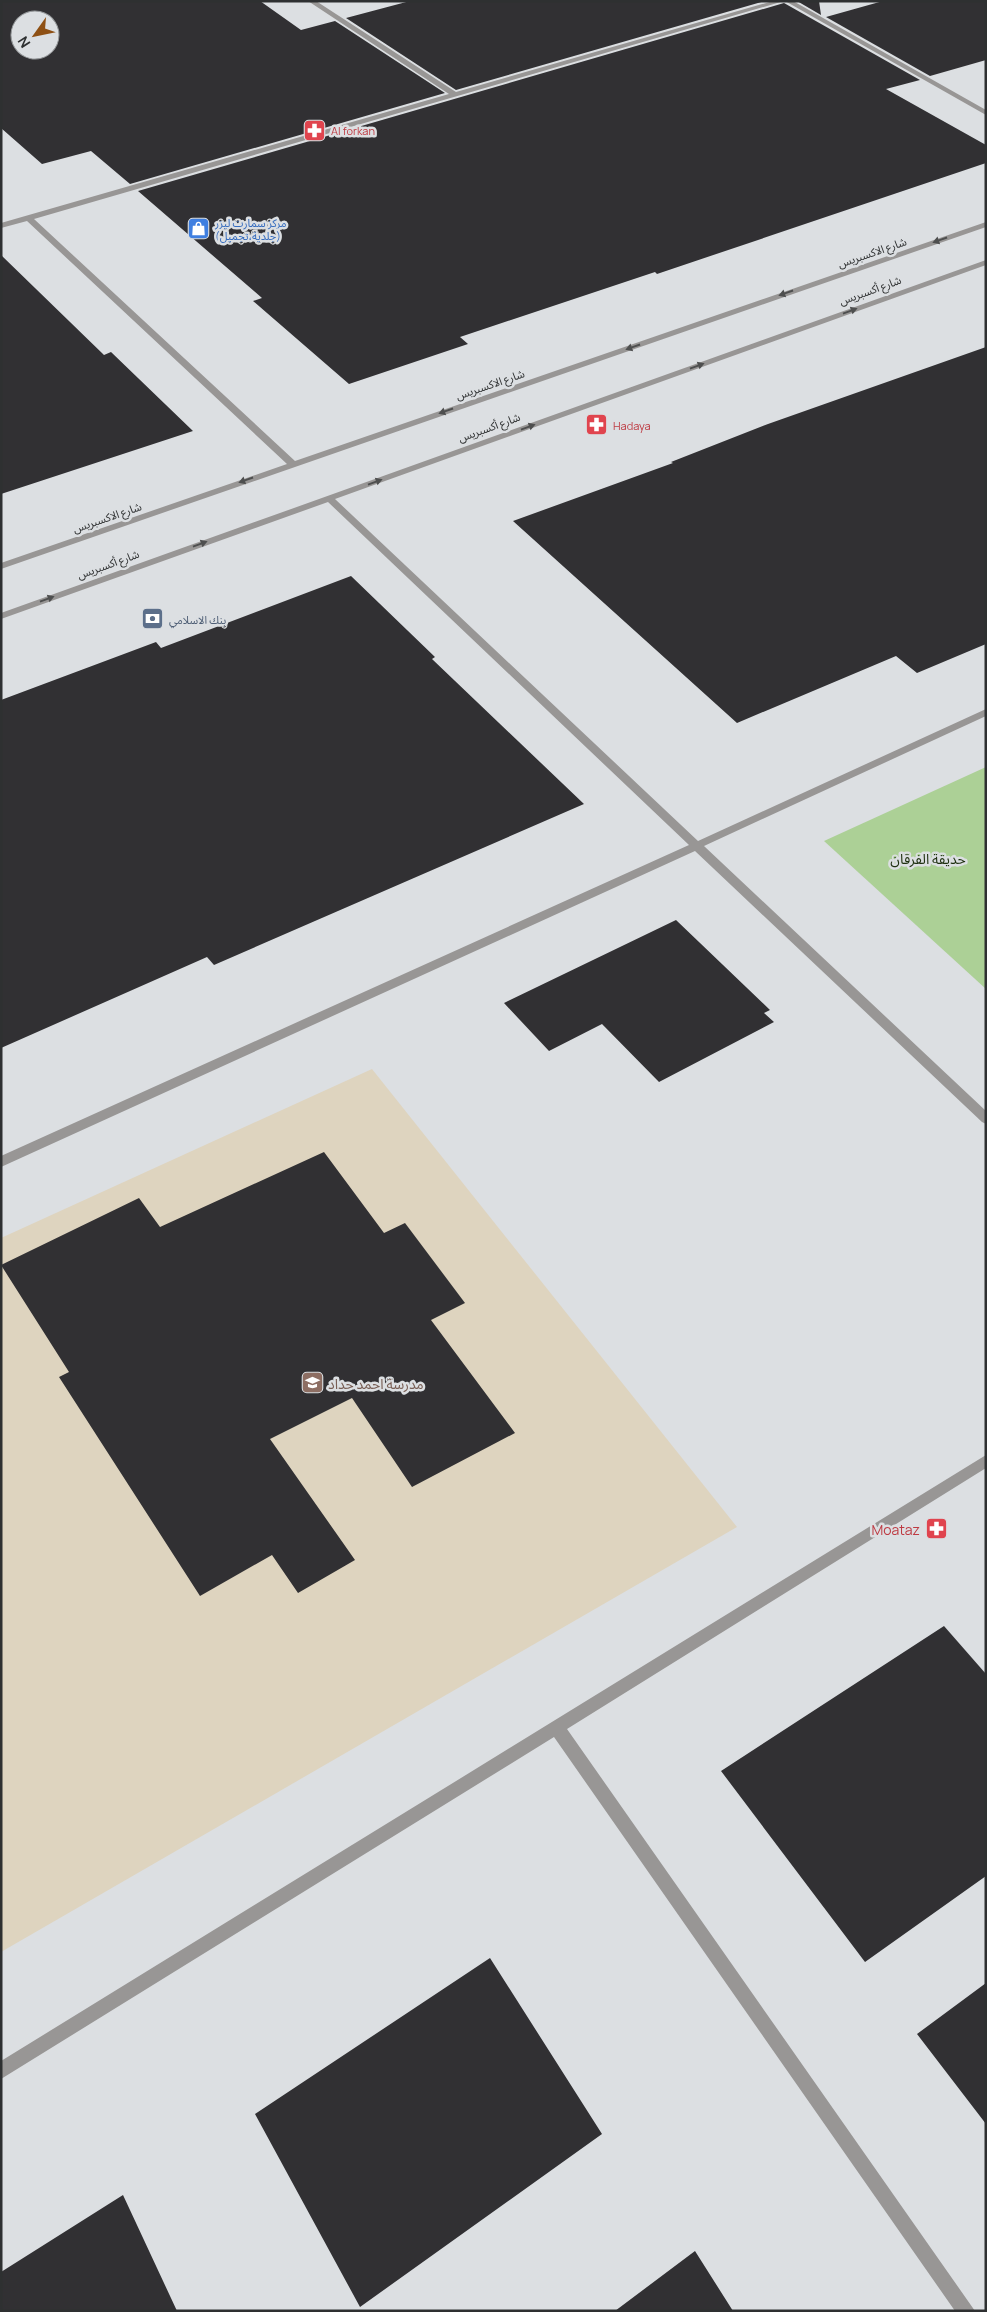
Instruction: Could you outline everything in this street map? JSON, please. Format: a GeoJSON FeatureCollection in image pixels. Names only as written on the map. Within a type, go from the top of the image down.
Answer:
{"type":"FeatureCollection","features":[{"type":"Feature","properties":{"kind":"street"},"geometry":{"type":"LineString","coordinates":[[311,1],[456,95]]}},
{"type":"Feature","properties":{"kind":"street"},"geometry":{"type":"LineString","coordinates":[[1,226],[781,1]]}},
{"type":"Feature","properties":{"kind":"street"},"geometry":{"type":"LineString","coordinates":[[788,1],[986,113]]}},
{"type":"Feature","properties":{"kind":"street"},"geometry":{"type":"LineString","coordinates":[[29,218],[292,464]]}},
{"type":"Feature","properties":{"kind":"street","name":"شارع الاكسبريس"},"geometry":{"type":"LineString","coordinates":[[1,566],[986,224]]}},
{"type":"Feature","properties":{"kind":"street","name":"شارع أكسبريس"},"geometry":{"type":"LineString","coordinates":[[1,616],[986,262]]}},
{"type":"Feature","properties":{"kind":"street"},"geometry":{"type":"LineString","coordinates":[[329,498],[986,1119]]}},
{"type":"Feature","properties":{"kind":"street"},"geometry":{"type":"LineString","coordinates":[[1,1162],[986,712]]}},
{"type":"Feature","properties":{"kind":"street"},"geometry":{"type":"LineString","coordinates":[[1,2071],[986,1461]]}},
{"type":"Feature","properties":{"kind":"street"},"geometry":{"type":"LineString","coordinates":[[556,1728],[966,2311]]}},
{"type":"Feature","properties":{"kind":"shaded area","name":"مدرسة احمد حداد"},"geometry":{"type":"Polygon","coordinates":[[[372,1069],[737,1527],[1,1952],[1,1238],[372,1069]]]}},
{"type":"Feature","properties":{"kind":"green space","name":"حديقة الفرقان"},"geometry":{"type":"Polygon","coordinates":[[[986,767],[986,989],[824,841],[986,767]]]}},
{"type":"Feature","properties":{"kind":"building"},"geometry":{"type":"Polygon","coordinates":[[[1,1],[260,1],[301,30],[335,21],[445,93],[130,184],[91,151],[42,164],[1,128],[1,1]]]}},
{"type":"Feature","properties":{"kind":"building"},"geometry":{"type":"Polygon","coordinates":[[[410,1],[765,1],[456,90],[346,18],[410,1]]]}},
{"type":"Feature","properties":{"kind":"building"},"geometry":{"type":"Polygon","coordinates":[[[797,1],[819,1],[821,15],[797,1]]]}},
{"type":"Feature","properties":{"kind":"building"},"geometry":{"type":"Polygon","coordinates":[[[883,1],[986,1],[986,60],[930,76],[826,17],[883,1]]]}},
{"type":"Feature","properties":{"kind":"building"},"geometry":{"type":"Polygon","coordinates":[[[784,3],[920,80],[886,89],[986,145],[986,163],[657,274],[655,272],[460,337],[468,344],[349,384],[253,301],[262,298],[138,191],[784,3]]]}},
{"type":"Feature","properties":{"kind":"building"},"geometry":{"type":"Polygon","coordinates":[[[1,255],[104,355],[111,352],[193,431],[1,494],[1,255]]]}},
{"type":"Feature","properties":{"kind":"building"},"geometry":{"type":"Polygon","coordinates":[[[986,347],[986,644],[917,673],[896,656],[737,723],[513,521],[673,463],[671,462],[768,424],[986,347]]]}},
{"type":"Feature","properties":{"kind":"building"},"geometry":{"type":"Polygon","coordinates":[[[351,576],[435,657],[432,659],[584,804],[214,965],[207,957],[1,1048],[1,700],[156,642],[161,648],[351,576]]]}},
{"type":"Feature","properties":{"kind":"building"},"geometry":{"type":"Polygon","coordinates":[[[676,920],[770,1010],[764,1013],[774,1022],[659,1082],[602,1024],[549,1051],[504,1003],[676,920]]]}},
{"type":"Feature","properties":{"kind":"building"},"geometry":{"type":"Polygon","coordinates":[[[324,1152],[384,1233],[405,1223],[465,1303],[431,1320],[515,1433],[412,1487],[352,1398],[270,1439],[355,1560],[298,1593],[272,1555],[200,1596],[59,1377],[69,1372],[1,1265],[139,1198],[160,1227],[324,1152]]]}},
{"type":"Feature","properties":{"kind":"building"},"geometry":{"type":"Polygon","coordinates":[[[944,1626],[986,1674],[986,1876],[865,1962],[721,1771],[944,1626]]]}},
{"type":"Feature","properties":{"kind":"building"},"geometry":{"type":"Polygon","coordinates":[[[490,1958],[602,2134],[360,2307],[255,2114],[490,1958]]]}},
{"type":"Feature","properties":{"kind":"building"},"geometry":{"type":"Polygon","coordinates":[[[986,1983],[986,2124],[917,2034],[986,1983]]]}},
{"type":"Feature","properties":{"kind":"building"},"geometry":{"type":"Polygon","coordinates":[[[123,2195],[177,2311],[1,2311],[1,2272],[123,2195]]]}},
{"type":"Feature","properties":{"kind":"building"},"geometry":{"type":"Polygon","coordinates":[[[695,2251],[733,2311],[615,2311],[695,2251]]]}},
{"type":"Feature","properties":{"kind":"place","name":"Al forkan"},"geometry":{"type":"Point","coordinates":[315,130]}},
{"type":"Feature","properties":{"kind":"place","name":"مركز سمارت ليزر (جلدية،تجميل)"},"geometry":{"type":"Point","coordinates":[199,228]}},
{"type":"Feature","properties":{"kind":"place","name":"Hadaya"},"geometry":{"type":"Point","coordinates":[597,425]}},
{"type":"Feature","properties":{"kind":"place","name":"بنك الاسلامي"},"geometry":{"type":"Point","coordinates":[153,619]}},
{"type":"Feature","properties":{"kind":"place","name":"مدرسة احمد حداد"},"geometry":{"type":"Point","coordinates":[312,1383]}},
{"type":"Feature","properties":{"kind":"place","name":"Moataz"},"geometry":{"type":"Point","coordinates":[936,1529]}}]}
